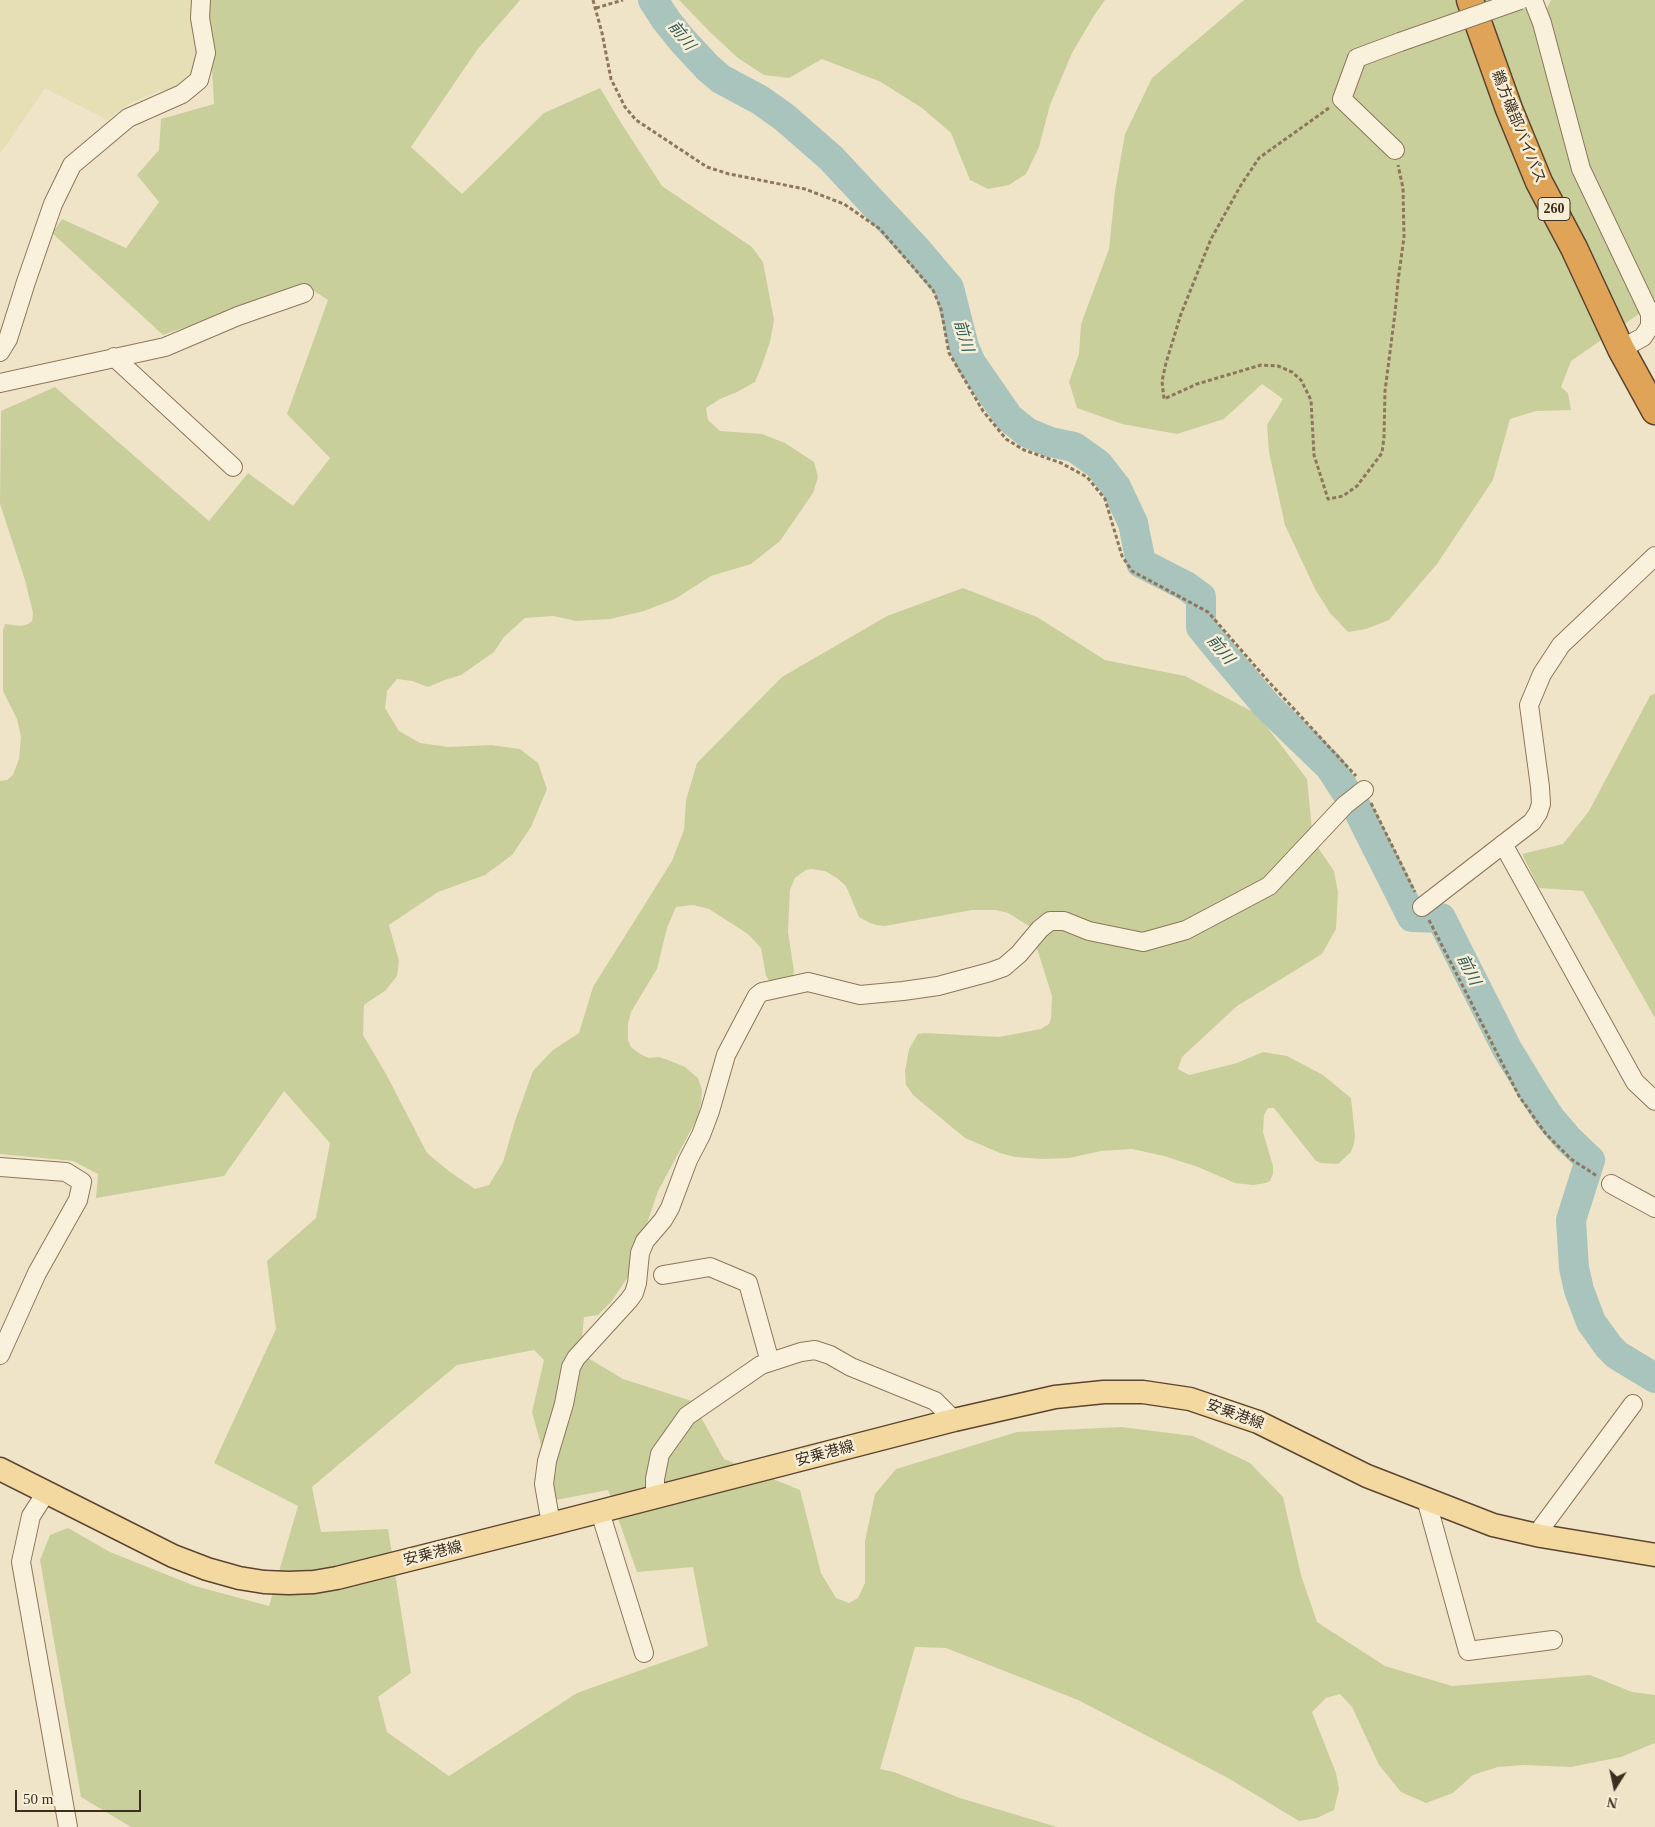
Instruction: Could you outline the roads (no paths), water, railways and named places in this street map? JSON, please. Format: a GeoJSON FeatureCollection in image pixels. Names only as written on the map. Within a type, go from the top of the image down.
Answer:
{"type":"FeatureCollection","features":[{"type":"Feature","properties":{"kind":"highway","name":"鵜方磯部バイパス"},"geometry":{"type":"LineString","coordinates":[[1470,0],[1509,109],[1539,182],[1574,248],[1621,350],[1655,411]]}},
{"type":"Feature","properties":{"kind":"main road","name":"安乗港線"},"geometry":{"type":"LineString","coordinates":[[0,1469],[173,1556],[207,1569],[239,1578],[264,1582],[314,1582],[600,1512],[954,1420],[1055,1397],[1104,1392],[1143,1392],[1190,1399],[1258,1422],[1367,1476],[1493,1525],[1536,1535],[1655,1556]]}},
{"type":"Feature","properties":{"kind":"street"},"geometry":{"type":"LineString","coordinates":[[0,352],[8,339],[50,213],[72,165],[128,118],[182,94],[199,80],[206,53],[200,18],[201,0]]}},
{"type":"Feature","properties":{"kind":"street"},"geometry":{"type":"LineString","coordinates":[[1395,150],[1342,99],[1357,58],[1520,0]]}},
{"type":"Feature","properties":{"kind":"street"},"geometry":{"type":"LineString","coordinates":[[1533,0],[1542,23],[1581,169],[1650,314],[1650,326],[1643,337],[1621,350]]}},
{"type":"Feature","properties":{"kind":"street"},"geometry":{"type":"LineString","coordinates":[[0,384],[165,347],[238,316],[304,293]]}},
{"type":"Feature","properties":{"kind":"street"},"geometry":{"type":"LineString","coordinates":[[114,357],[233,467]]}},
{"type":"Feature","properties":{"kind":"street"},"geometry":{"type":"LineString","coordinates":[[1422,907],[1532,822],[1538,813],[1541,804],[1529,705],[1542,674],[1561,645],[1655,556]]}},
{"type":"Feature","properties":{"kind":"street"},"geometry":{"type":"LineString","coordinates":[[551,1524],[544,1484],[547,1462],[564,1404],[571,1367],[576,1358],[629,1300],[634,1292],[637,1283],[640,1253],[645,1241],[663,1220],[670,1208],[681,1176],[710,1111],[726,1056],[758,996],[762,992],[808,982],[860,995],[938,986],[1004,967],[1050,921],[1064,921],[1089,931],[1144,942],[1186,930],[1270,886],[1356,797]]}},
{"type":"Feature","properties":{"kind":"street"},"geometry":{"type":"LineString","coordinates":[[1503,844],[1635,1082],[1655,1101]]}},
{"type":"Feature","properties":{"kind":"street"},"geometry":{"type":"LineString","coordinates":[[0,1167],[66,1172],[82,1182],[78,1200],[37,1273],[0,1355]]}},
{"type":"Feature","properties":{"kind":"street"},"geometry":{"type":"LineString","coordinates":[[1611,1184],[1655,1208]]}},
{"type":"Feature","properties":{"kind":"street"},"geometry":{"type":"LineString","coordinates":[[664,1275],[710,1267],[748,1283],[770,1362]]}},
{"type":"Feature","properties":{"kind":"street"},"geometry":{"type":"LineString","coordinates":[[655,1498],[655,1479],[660,1454],[687,1416],[760,1365],[801,1352],[815,1350],[830,1355],[851,1367],[935,1401],[954,1420]]}},
{"type":"Feature","properties":{"kind":"street"},"geometry":{"type":"LineString","coordinates":[[1536,1535],[1633,1404]]}},
{"type":"Feature","properties":{"kind":"street"},"geometry":{"type":"LineString","coordinates":[[47,1492],[31,1516],[22,1562],[68,1827]]}},
{"type":"Feature","properties":{"kind":"street"},"geometry":{"type":"LineString","coordinates":[[1426,1499],[1468,1651],[1553,1640]]}},
{"type":"Feature","properties":{"kind":"street"},"geometry":{"type":"LineString","coordinates":[[600,1512],[644,1653]]}},
{"type":"Feature","properties":{"kind":"waterway","name":"前川"},"geometry":{"type":"LineString","coordinates":[[653,0],[682,40],[708,68],[721,79],[760,100],[784,117],[831,158],[916,249],[949,288],[964,347],[971,363],[1009,418],[1028,433],[1050,442],[1074,447],[1098,464],[1116,487],[1133,523],[1141,563],[1186,586],[1201,597],[1201,627],[1267,706],[1330,767],[1358,810],[1412,917],[1441,918],[1507,1049],[1535,1095],[1550,1118],[1590,1160],[1571,1220],[1574,1268],[1579,1290],[1591,1322],[1617,1355],[1655,1378]]}}]}
